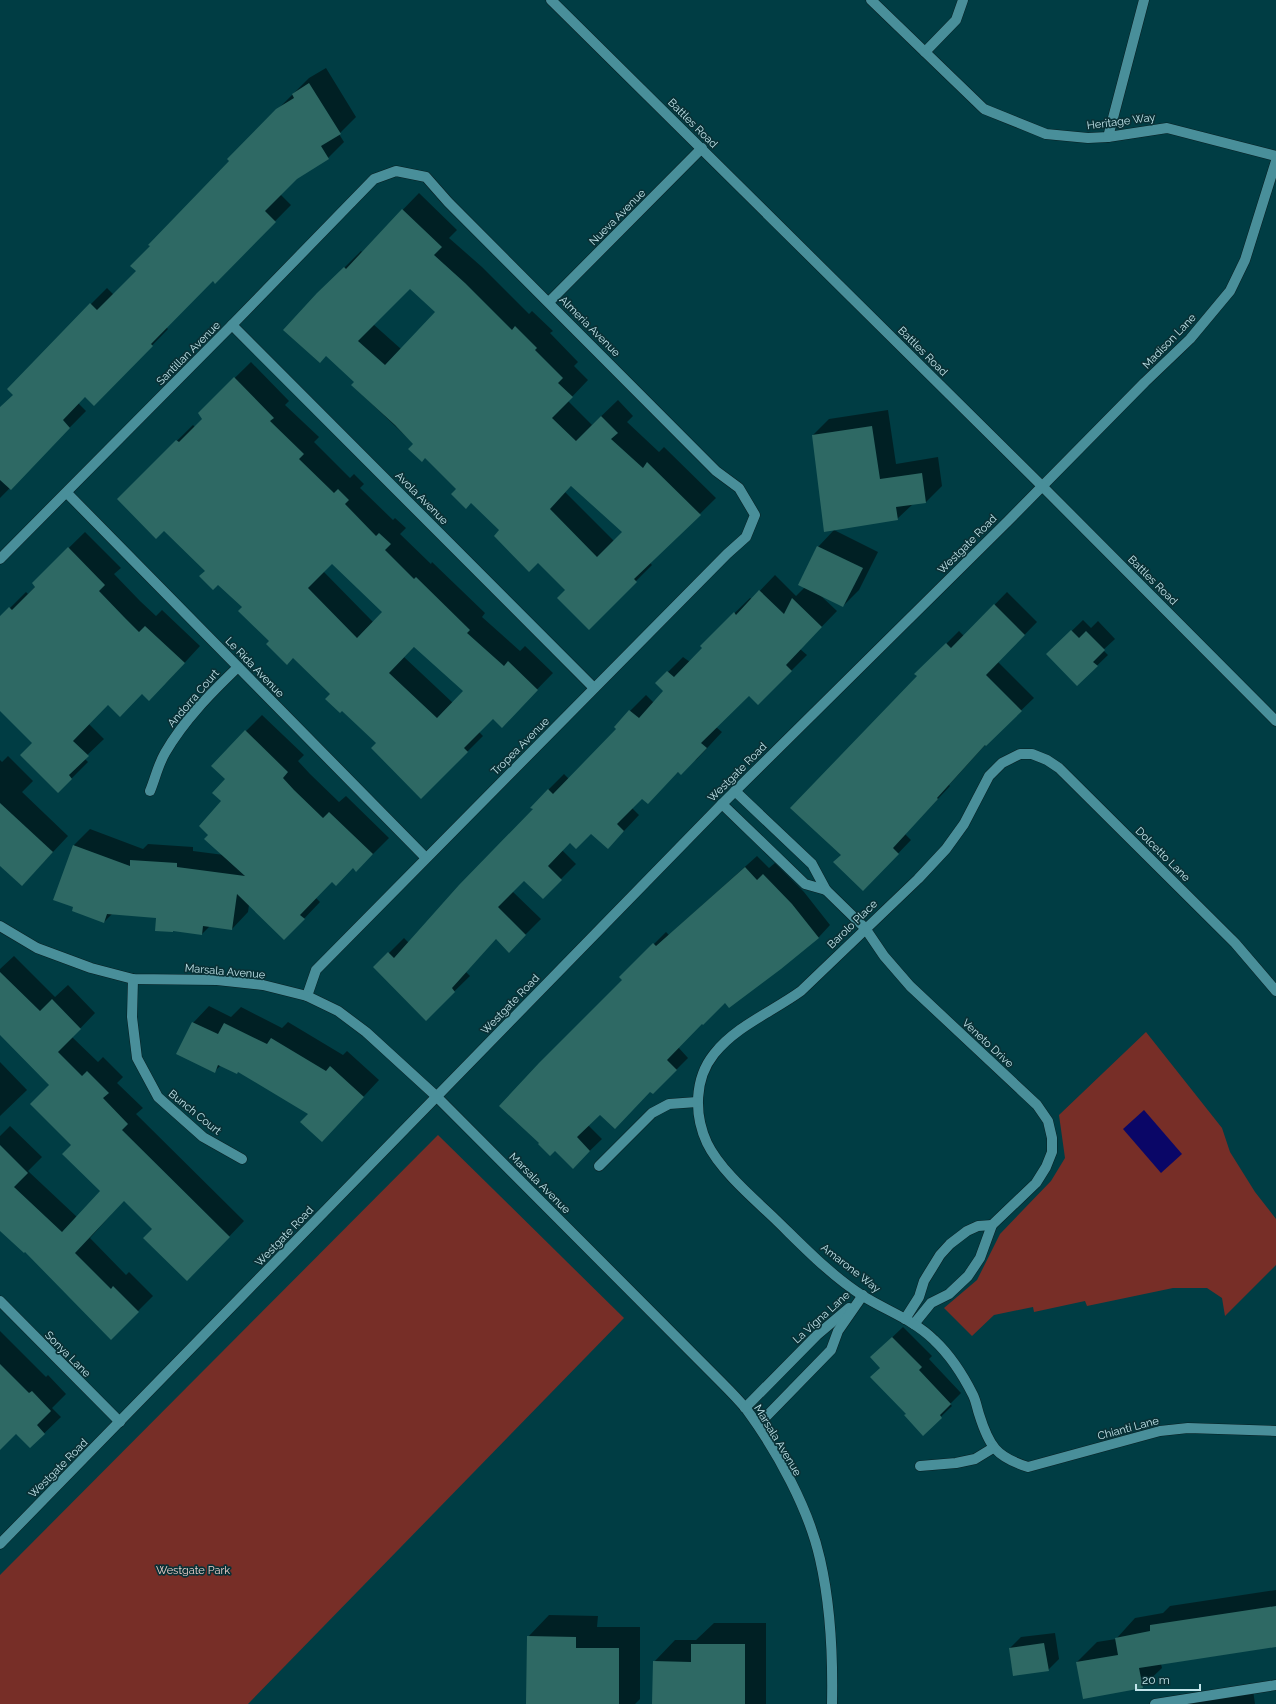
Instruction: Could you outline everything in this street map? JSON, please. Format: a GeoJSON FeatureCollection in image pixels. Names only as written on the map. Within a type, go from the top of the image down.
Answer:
{"type":"FeatureCollection","features":[{"type":"Feature","properties":{"kind":"street","name":"Battles Road"},"geometry":{"type":"LineString","coordinates":[[551,0],[1042,486],[1276,721]]}},
{"type":"Feature","properties":{"kind":"street","name":"Heritage Way"},"geometry":{"type":"LineString","coordinates":[[871,0],[984,109],[1046,134],[1088,138],[1108,137],[1167,128],[1276,156]]}},
{"type":"Feature","properties":{"kind":"street"},"geometry":{"type":"LineString","coordinates":[[925,52],[956,20],[962,0]]}},
{"type":"Feature","properties":{"kind":"street"},"geometry":{"type":"LineString","coordinates":[[1108,137],[1144,0]]}},
{"type":"Feature","properties":{"kind":"street","name":"Nueva Avenue"},"geometry":{"type":"LineString","coordinates":[[549,302],[702,148]]}},
{"type":"Feature","properties":{"kind":"street","name":"Madison Lane"},"geometry":{"type":"LineString","coordinates":[[1042,486],[1145,382],[1190,339],[1230,291],[1245,260],[1276,161]]}},
{"type":"Feature","properties":{"kind":"street","name":"Almeria Avenue"},"geometry":{"type":"LineString","coordinates":[[396,171],[426,177],[448,202],[716,470],[739,488],[755,515]]}},
{"type":"Feature","properties":{"kind":"street","name":"Santillan Avenue"},"geometry":{"type":"LineString","coordinates":[[0,559],[67,493],[374,179],[396,171]]}},
{"type":"Feature","properties":{"kind":"street","name":"Avola Avenue"},"geometry":{"type":"LineString","coordinates":[[232,325],[594,688]]}},
{"type":"Feature","properties":{"kind":"street","name":"Westgate Road"},"geometry":{"type":"LineString","coordinates":[[0,1544],[722,804],[1042,486]]}},
{"type":"Feature","properties":{"kind":"street","name":"Le Rida Avenue"},"geometry":{"type":"LineString","coordinates":[[67,493],[426,858]]}},
{"type":"Feature","properties":{"kind":"street","name":"Tropea Avenue"},"geometry":{"type":"LineString","coordinates":[[307,996],[316,970],[727,554],[746,537],[755,515]]}},
{"type":"Feature","properties":{"kind":"street","name":"Andorra Court"},"geometry":{"type":"LineString","coordinates":[[150,791],[164,755],[181,728],[208,696],[238,667]]}},
{"type":"Feature","properties":{"kind":"street","name":"Barolo Place"},"geometry":{"type":"LineString","coordinates":[[697,1102],[701,1078],[714,1054],[734,1034],[783,1004],[801,991],[865,928],[918,879],[946,849],[964,824],[978,796],[994,772],[1002,763],[1020,754]]}},
{"type":"Feature","properties":{"kind":"street","name":"Dolcetto Lane"},"geometry":{"type":"LineString","coordinates":[[1020,754],[1032,754],[1047,760],[1059,768],[1235,943],[1276,991]]}},
{"type":"Feature","properties":{"kind":"street","name":"Veneto Drive"},"geometry":{"type":"LineString","coordinates":[[735,791],[812,864],[826,890],[865,928],[884,956],[910,986],[1037,1105],[1048,1121],[1052,1138],[1052,1152],[1046,1167],[1036,1183],[992,1225],[980,1258],[968,1276],[949,1294],[931,1303],[914,1324]]}},
{"type":"Feature","properties":{"kind":"street","name":"Veneto Drive"},"geometry":{"type":"LineString","coordinates":[[722,804],[805,884],[826,890]]}},
{"type":"Feature","properties":{"kind":"street","name":"Marsala Avenue"},"geometry":{"type":"LineString","coordinates":[[0,926],[37,948],[91,968],[133,979],[217,980],[263,985],[307,996],[338,1011],[366,1032],[436,1096],[688,1348],[745,1408],[758,1425],[803,1508],[820,1558],[829,1611],[833,1664],[832,1704]]}},
{"type":"Feature","properties":{"kind":"street","name":"Bunch Court"},"geometry":{"type":"LineString","coordinates":[[133,979],[132,1017],[137,1058],[158,1097],[203,1137],[242,1159]]}},
{"type":"Feature","properties":{"kind":"street"},"geometry":{"type":"LineString","coordinates":[[599,1166],[652,1112],[669,1104],[697,1102]]}},
{"type":"Feature","properties":{"kind":"street","name":"Amarone Way"},"geometry":{"type":"LineString","coordinates":[[697,1102],[701,1123],[708,1144],[727,1171],[834,1273],[862,1295],[914,1324],[939,1345],[949,1357],[974,1396],[987,1438],[993,1448]]}},
{"type":"Feature","properties":{"kind":"street"},"geometry":{"type":"LineString","coordinates":[[905,1319],[919,1297],[924,1281],[940,1255],[950,1244],[967,1231],[978,1226],[992,1225]]}},
{"type":"Feature","properties":{"kind":"street","name":"La Vigna Lane"},"geometry":{"type":"LineString","coordinates":[[745,1408],[817,1334],[862,1295]]}},
{"type":"Feature","properties":{"kind":"street","name":"La Vigna Lane"},"geometry":{"type":"LineString","coordinates":[[758,1425],[831,1350],[838,1331],[862,1295]]}},
{"type":"Feature","properties":{"kind":"street","name":"Sonya Lane"},"geometry":{"type":"LineString","coordinates":[[0,1302],[120,1422]]}},
{"type":"Feature","properties":{"kind":"street","name":"Chianti Lane"},"geometry":{"type":"LineString","coordinates":[[993,1448],[1016,1463],[1028,1467],[1160,1431],[1188,1428],[1276,1431]]}},
{"type":"Feature","properties":{"kind":"street"},"geometry":{"type":"LineString","coordinates":[[920,1466],[956,1463],[975,1459],[993,1448]]}},
{"type":"Feature","properties":{"kind":"street"},"geometry":{"type":"LineString","coordinates":[[1155,1704],[1276,1685]]}},
{"type":"Feature","properties":{"kind":"green space"},"geometry":{"type":"Polygon","coordinates":[[[1146,1032],[1222,1128],[1230,1152],[1255,1192],[1276,1219],[1276,1265],[1225,1316],[1222,1298],[1207,1288],[1173,1288],[1087,1306],[1085,1301],[1034,1312],[1033,1307],[994,1315],[972,1336],[944,1308],[977,1280],[1000,1234],[1051,1181],[1065,1158],[1059,1115],[1146,1032]]]}},
{"type":"Feature","properties":{"kind":"green space","name":"Westgate Park"},"geometry":{"type":"Polygon","coordinates":[[[438,1135],[624,1318],[248,1704],[0,1704],[0,1575],[438,1135]]]}},
{"type":"Feature","properties":{"kind":"shaded area"},"geometry":{"type":"Polygon","coordinates":[[[1144,1110],[1182,1154],[1161,1173],[1123,1129],[1144,1110]]]}},
{"type":"Feature","properties":{"kind":"building"},"geometry":{"type":"Polygon","coordinates":[[[309,83],[341,134],[321,146],[329,159],[297,179],[265,211],[276,222],[215,284],[213,281],[151,344],[153,346],[94,406],[85,397],[63,420],[70,428],[11,490],[0,480],[0,407],[13,395],[7,389],[90,303],[97,310],[136,271],[130,266],[150,246],[148,245],[229,161],[227,159],[276,109],[294,98],[292,94],[309,83]]]}},
{"type":"Feature","properties":{"kind":"building"},"geometry":{"type":"Polygon","coordinates":[[[402,209],[442,247],[434,255],[465,283],[512,330],[515,326],[537,348],[535,350],[563,378],[558,383],[573,397],[552,418],[576,441],[601,416],[618,433],[611,439],[643,468],[647,462],[701,515],[634,579],[637,582],[589,630],[557,598],[565,590],[538,563],[529,572],[494,536],[499,530],[471,503],[466,509],[451,494],[456,489],[425,458],[422,462],[408,449],[413,444],[395,425],[351,385],[354,382],[326,356],[320,363],[283,330],[317,293],[344,267],[346,269],[402,209]],[[410,289],[358,341],[385,365],[435,312],[410,289]],[[571,486],[550,509],[597,557],[622,532],[571,486]]]}},
{"type":"Feature","properties":{"kind":"building"},"geometry":{"type":"Polygon","coordinates":[[[234,377],[274,418],[270,421],[304,454],[299,459],[334,493],[338,489],[349,500],[345,504],[376,536],[379,533],[391,544],[385,550],[414,579],[416,577],[470,630],[467,633],[504,666],[508,661],[538,690],[502,728],[493,719],[464,748],[468,752],[421,799],[371,748],[376,743],[342,711],[340,713],[325,699],[330,694],[293,658],[287,665],[266,644],[269,641],[238,611],[242,607],[218,585],[213,590],[199,576],[205,571],[164,531],[156,539],[117,499],[176,440],[179,442],[202,419],[198,413],[234,377]],[[332,564],[308,588],[357,638],[382,612],[332,564]],[[414,647],[389,673],[437,718],[463,691],[414,647]]]}},
{"type":"Feature","properties":{"kind":"building"},"geometry":{"type":"Polygon","coordinates":[[[872,426],[880,479],[922,473],[926,503],[896,507],[898,520],[824,532],[812,435],[872,426]]]}},
{"type":"Feature","properties":{"kind":"building"},"geometry":{"type":"Polygon","coordinates":[[[817,546],[863,568],[843,607],[798,585],[817,546]]]}},
{"type":"Feature","properties":{"kind":"building"},"geometry":{"type":"Polygon","coordinates":[[[68,547],[105,585],[99,591],[139,632],[145,626],[185,663],[149,701],[142,694],[120,717],[108,705],[73,741],[89,756],[69,775],[72,779],[58,793],[20,755],[32,743],[0,711],[0,616],[9,607],[12,610],[35,587],[32,583],[68,547]]]}},
{"type":"Feature","properties":{"kind":"building"},"geometry":{"type":"Polygon","coordinates":[[[759,590],[784,614],[792,598],[822,627],[786,665],[792,671],[758,705],[749,696],[701,743],[707,748],[681,775],[678,772],[648,804],[642,799],[617,824],[624,831],[608,849],[591,834],[576,849],[570,843],[548,866],[562,880],[543,899],[524,881],[498,907],[526,935],[509,953],[496,939],[452,988],[455,992],[426,1021],[373,967],[388,952],[394,958],[459,885],[533,809],[530,808],[548,789],[553,794],[616,729],[614,727],[629,710],[639,718],[663,691],[655,683],[667,671],[674,677],[702,648],[700,646],[734,612],[736,615],[759,590]]]}},
{"type":"Feature","properties":{"kind":"building"},"geometry":{"type":"Polygon","coordinates":[[[994,604],[1025,635],[986,675],[1022,711],[986,746],[985,745],[937,798],[938,799],[893,848],[899,854],[863,891],[833,862],[841,855],[790,808],[917,676],[914,674],[946,643],[951,648],[994,604]]]}},
{"type":"Feature","properties":{"kind":"building"},"geometry":{"type":"Polygon","coordinates":[[[1071,630],[1079,638],[1086,631],[1105,650],[1093,662],[1098,666],[1077,686],[1046,654],[1071,630]]]}},
{"type":"Feature","properties":{"kind":"building"},"geometry":{"type":"Polygon","coordinates":[[[245,730],[288,772],[283,778],[294,790],[323,818],[329,812],[373,854],[356,872],[353,868],[336,886],[332,882],[300,915],[305,919],[284,940],[237,894],[232,930],[203,926],[202,935],[173,931],[155,931],[156,918],[107,914],[104,923],[72,911],[73,907],[53,900],[73,845],[130,866],[130,860],[177,863],[177,867],[245,876],[204,839],[208,835],[199,826],[221,801],[212,793],[225,779],[211,766],[245,730]]]}},
{"type":"Feature","properties":{"kind":"building"},"geometry":{"type":"Polygon","coordinates":[[[0,803],[53,852],[22,886],[0,866],[0,803]]]}},
{"type":"Feature","properties":{"kind":"building"},"geometry":{"type":"Polygon","coordinates":[[[745,867],[757,880],[763,874],[792,904],[819,938],[729,1008],[725,1003],[703,1025],[702,1024],[667,1060],[677,1070],[653,1094],[650,1092],[615,1129],[600,1115],[577,1137],[590,1151],[573,1169],[555,1151],[550,1156],[538,1144],[539,1143],[499,1106],[539,1063],[622,980],[619,977],[653,943],[656,946],[745,867]]]}},
{"type":"Feature","properties":{"kind":"building"},"geometry":{"type":"Polygon","coordinates":[[[0,972],[40,1011],[52,999],[81,1029],[58,1052],[82,1076],[87,1071],[109,1093],[103,1098],[128,1124],[122,1130],[230,1237],[187,1281],[143,1238],[152,1229],[124,1201],[75,1253],[111,1289],[113,1286],[139,1312],[111,1340],[25,1252],[24,1253],[0,1231],[0,1145],[28,1173],[14,1187],[62,1232],[100,1191],[62,1154],[71,1145],[30,1104],[49,1085],[0,1035],[0,972]]]}},
{"type":"Feature","properties":{"kind":"building"},"geometry":{"type":"Polygon","coordinates":[[[192,1022],[218,1034],[224,1023],[267,1044],[271,1038],[326,1071],[330,1066],[364,1097],[322,1142],[300,1122],[308,1114],[238,1072],[237,1074],[218,1065],[215,1073],[176,1054],[192,1022]]]}},
{"type":"Feature","properties":{"kind":"building"},"geometry":{"type":"Polygon","coordinates":[[[892,1337],[922,1367],[919,1370],[951,1404],[940,1415],[942,1418],[923,1436],[904,1415],[906,1414],[870,1377],[880,1368],[870,1357],[892,1337]]]}},
{"type":"Feature","properties":{"kind":"building"},"geometry":{"type":"Polygon","coordinates":[[[0,1364],[29,1393],[32,1391],[51,1411],[37,1425],[45,1434],[30,1448],[16,1434],[0,1450],[0,1364]]]}},
{"type":"Feature","properties":{"kind":"building"},"geometry":{"type":"Polygon","coordinates":[[[1276,1606],[1276,1647],[1139,1668],[1143,1688],[1083,1699],[1076,1662],[1118,1655],[1115,1638],[1150,1631],[1150,1625],[1276,1606]]]}},
{"type":"Feature","properties":{"kind":"building"},"geometry":{"type":"Polygon","coordinates":[[[527,1636],[576,1637],[576,1648],[619,1648],[619,1704],[526,1704],[527,1636]]]}},
{"type":"Feature","properties":{"kind":"building"},"geometry":{"type":"Polygon","coordinates":[[[1044,1643],[1049,1671],[1013,1676],[1009,1648],[1044,1643]]]}},
{"type":"Feature","properties":{"kind":"building"},"geometry":{"type":"Polygon","coordinates":[[[691,1644],[745,1644],[745,1704],[652,1704],[653,1661],[691,1662],[691,1644]]]}}]}
